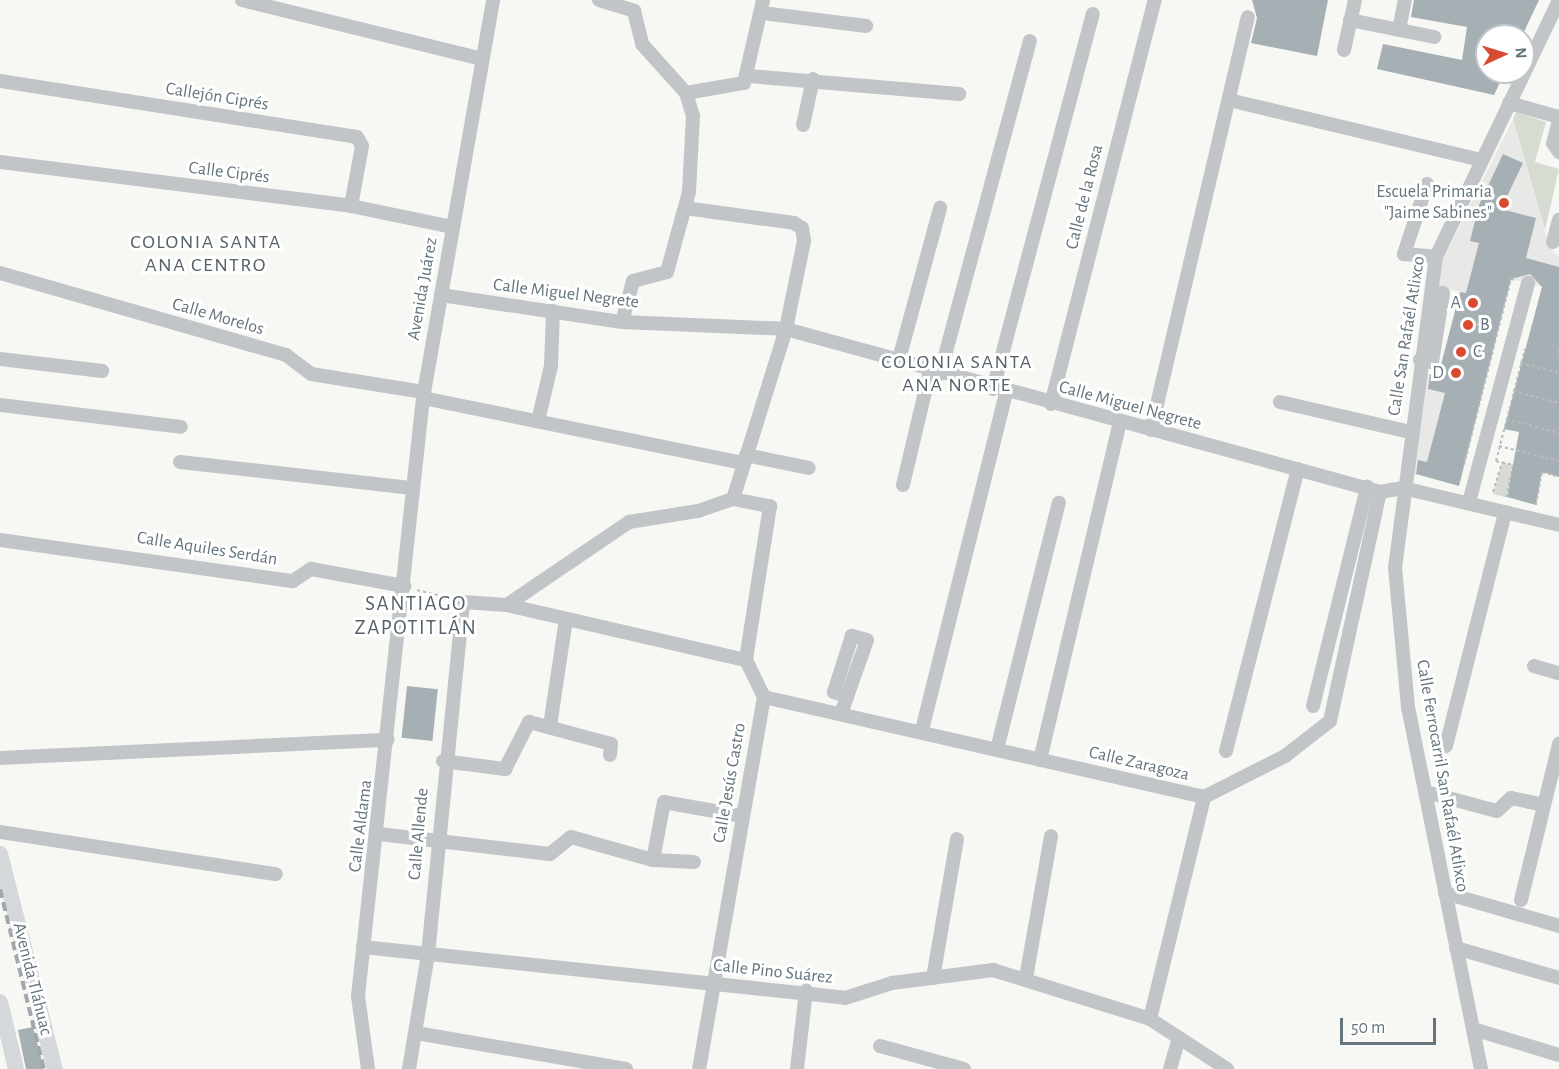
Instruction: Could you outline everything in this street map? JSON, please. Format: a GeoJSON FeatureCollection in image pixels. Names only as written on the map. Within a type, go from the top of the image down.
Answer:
{"type":"FeatureCollection","features":[{"type":"Feature","properties":{"kind":"main road","name":"Avenida Tláhuac"},"geometry":{"type":"LineString","coordinates":[[0,854],[55,1069]]}},
{"type":"Feature","properties":{"kind":"main road","name":"Avenida Tláhuac"},"geometry":{"type":"LineString","coordinates":[[0,1002],[16,1069]]}},
{"type":"Feature","properties":{"kind":"street"},"geometry":{"type":"LineString","coordinates":[[242,0],[482,59]]}},
{"type":"Feature","properties":{"kind":"street","name":"Avenida Juárez"},"geometry":{"type":"LineString","coordinates":[[404,586],[424,395],[493,0]]}},
{"type":"Feature","properties":{"kind":"street"},"geometry":{"type":"LineString","coordinates":[[599,0],[634,11],[642,44],[686,93],[694,154],[686,208],[667,272],[633,281],[622,322]]}},
{"type":"Feature","properties":{"kind":"street","name":"Calle de la Rosa"},"geometry":{"type":"LineString","coordinates":[[1051,404],[1155,0]]}},
{"type":"Feature","properties":{"kind":"street"},"geometry":{"type":"LineString","coordinates":[[1344,50],[1355,0]]}},
{"type":"Feature","properties":{"kind":"street"},"geometry":{"type":"LineString","coordinates":[[1399,30],[1405,0]]}},
{"type":"Feature","properties":{"kind":"street","name":"Calle San Rafaél Atlixco"},"geometry":{"type":"LineString","coordinates":[[1403,488],[1436,257],[1480,160],[1559,0]]}},
{"type":"Feature","properties":{"kind":"street"},"geometry":{"type":"LineString","coordinates":[[686,93],[734,88],[749,76],[762,7],[866,27]]}},
{"type":"Feature","properties":{"kind":"street"},"geometry":{"type":"LineString","coordinates":[[922,730],[999,390],[1092,14]]}},
{"type":"Feature","properties":{"kind":"street"},"geometry":{"type":"LineString","coordinates":[[1150,430],[1248,17]]}},
{"type":"Feature","properties":{"kind":"street"},"geometry":{"type":"LineString","coordinates":[[1350,20],[1434,37]]}},
{"type":"Feature","properties":{"kind":"street"},"geometry":{"type":"LineString","coordinates":[[903,485],[1030,41]]}},
{"type":"Feature","properties":{"kind":"street"},"geometry":{"type":"LineString","coordinates":[[749,76],[813,79],[959,94]]}},
{"type":"Feature","properties":{"kind":"street"},"geometry":{"type":"LineString","coordinates":[[803,125],[813,79]]}},
{"type":"Feature","properties":{"kind":"street","name":"Callejón Ciprés"},"geometry":{"type":"LineString","coordinates":[[0,81],[357,137],[362,146],[351,206]]}},
{"type":"Feature","properties":{"kind":"street"},"geometry":{"type":"LineString","coordinates":[[1229,100],[1480,160]]}},
{"type":"Feature","properties":{"kind":"street"},"geometry":{"type":"LineString","coordinates":[[1509,103],[1559,119],[1554,143],[1559,153]]}},
{"type":"Feature","properties":{"kind":"street","name":"Calle Ciprés"},"geometry":{"type":"LineString","coordinates":[[0,162],[351,206],[452,227]]}},
{"type":"Feature","properties":{"kind":"street"},"geometry":{"type":"LineString","coordinates":[[1427,184],[1404,254],[1436,257]]}},
{"type":"Feature","properties":{"kind":"street"},"geometry":{"type":"LineString","coordinates":[[686,208],[802,228],[804,241],[786,329],[733,499]]}},
{"type":"Feature","properties":{"kind":"street"},"geometry":{"type":"LineString","coordinates":[[898,363],[940,208]]}},
{"type":"Feature","properties":{"kind":"street"},"geometry":{"type":"LineString","coordinates":[[1553,242],[1559,220]]}},
{"type":"Feature","properties":{"kind":"street","name":"Calle Morelos"},"geometry":{"type":"LineString","coordinates":[[0,273],[286,355],[310,374],[424,395],[538,421],[745,459],[809,468]]}},
{"type":"Feature","properties":{"kind":"street"},"geometry":{"type":"LineString","coordinates":[[1469,502],[1528,283]]}},
{"type":"Feature","properties":{"kind":"street"},"geometry":{"type":"LineString","coordinates":[[1420,360],[1432,362],[1443,293]]}},
{"type":"Feature","properties":{"kind":"street","name":"Calle Miguel Negrete"},"geometry":{"type":"LineString","coordinates":[[441,295],[622,322],[786,329],[898,363],[1380,492],[1403,488],[1559,525]]}},
{"type":"Feature","properties":{"kind":"street"},"geometry":{"type":"LineString","coordinates":[[538,421],[551,366],[554,311]]}},
{"type":"Feature","properties":{"kind":"street"},"geometry":{"type":"LineString","coordinates":[[0,359],[102,371]]}},
{"type":"Feature","properties":{"kind":"street"},"geometry":{"type":"LineString","coordinates":[[1280,402],[1410,432]]}},
{"type":"Feature","properties":{"kind":"street"},"geometry":{"type":"LineString","coordinates":[[0,405],[181,427]]}},
{"type":"Feature","properties":{"kind":"street"},"geometry":{"type":"LineString","coordinates":[[1040,760],[1120,422]]}},
{"type":"Feature","properties":{"kind":"street"},"geometry":{"type":"LineString","coordinates":[[180,462],[413,488]]}},
{"type":"Feature","properties":{"kind":"street"},"geometry":{"type":"LineString","coordinates":[[1226,751],[1298,469]]}},
{"type":"Feature","properties":{"kind":"street"},"geometry":{"type":"LineString","coordinates":[[1313,705],[1366,487]]}},
{"type":"Feature","properties":{"kind":"street","name":"Calle Ferrocarril San Rafaél Atlixco"},"geometry":{"type":"LineString","coordinates":[[1403,488],[1395,608],[1426,792],[1481,1069]]}},
{"type":"Feature","properties":{"kind":"street","name":"Calle Zaragoza"},"geometry":{"type":"LineString","coordinates":[[764,697],[842,711],[1040,760],[1204,797],[1285,756],[1330,721],[1380,492]]}},
{"type":"Feature","properties":{"kind":"street"},"geometry":{"type":"LineString","coordinates":[[507,605],[629,522],[698,511],[733,499],[770,506],[746,660],[764,697]]}},
{"type":"Feature","properties":{"kind":"street"},"geometry":{"type":"LineString","coordinates":[[997,749],[1059,503]]}},
{"type":"Feature","properties":{"kind":"street"},"geometry":{"type":"LineString","coordinates":[[1446,746],[1505,513]]}},
{"type":"Feature","properties":{"kind":"street","name":"Calle Aquiles Serdán"},"geometry":{"type":"LineString","coordinates":[[0,540],[293,581],[311,568],[404,586]]}},
{"type":"Feature","properties":{"kind":"street","name":"Calle Aldama"},"geometry":{"type":"LineString","coordinates":[[368,1069],[358,996],[379,834],[404,586]]}},
{"type":"Feature","properties":{"kind":"street"},"geometry":{"type":"LineString","coordinates":[[463,602],[507,605],[746,660]]}},
{"type":"Feature","properties":{"kind":"street","name":"Calle Allende"},"geometry":{"type":"LineString","coordinates":[[409,1069],[428,954],[443,761],[463,602]]}},
{"type":"Feature","properties":{"kind":"street"},"geometry":{"type":"LineString","coordinates":[[550,726],[566,619]]}},
{"type":"Feature","properties":{"kind":"street"},"geometry":{"type":"LineString","coordinates":[[1534,666],[1559,673]]}},
{"type":"Feature","properties":{"kind":"street"},"geometry":{"type":"LineString","coordinates":[[842,711],[847,696]]}},
{"type":"Feature","properties":{"kind":"street","name":"Calle Jesús Castro"},"geometry":{"type":"LineString","coordinates":[[699,1069],[712,983],[764,697]]}},
{"type":"Feature","properties":{"kind":"street"},"geometry":{"type":"LineString","coordinates":[[443,761],[505,768],[524,723],[550,726],[611,744],[610,756]]}},
{"type":"Feature","properties":{"kind":"street"},"geometry":{"type":"LineString","coordinates":[[0,758],[388,740]]}},
{"type":"Feature","properties":{"kind":"street"},"geometry":{"type":"LineString","coordinates":[[1521,900],[1559,744]]}},
{"type":"Feature","properties":{"kind":"street"},"geometry":{"type":"LineString","coordinates":[[1426,792],[1497,811],[1511,798],[1543,805]]}},
{"type":"Feature","properties":{"kind":"street"},"geometry":{"type":"LineString","coordinates":[[1150,1019],[1204,797]]}},
{"type":"Feature","properties":{"kind":"street"},"geometry":{"type":"LineString","coordinates":[[653,860],[664,802],[742,816]]}},
{"type":"Feature","properties":{"kind":"street"},"geometry":{"type":"LineString","coordinates":[[0,832],[276,874]]}},
{"type":"Feature","properties":{"kind":"street"},"geometry":{"type":"LineString","coordinates":[[379,834],[550,854],[571,837],[653,860],[694,862]]}},
{"type":"Feature","properties":{"kind":"street"},"geometry":{"type":"LineString","coordinates":[[1026,978],[1051,836]]}},
{"type":"Feature","properties":{"kind":"street"},"geometry":{"type":"LineString","coordinates":[[933,978],[957,839]]}},
{"type":"Feature","properties":{"kind":"street"},"geometry":{"type":"LineString","coordinates":[[1445,893],[1559,926]]}},
{"type":"Feature","properties":{"kind":"street","name":"Calle Pino Suárez"},"geometry":{"type":"LineString","coordinates":[[363,947],[806,992],[845,998],[892,983],[993,970],[1026,978],[1150,1019],[1227,1069]]}},
{"type":"Feature","properties":{"kind":"street"},"geometry":{"type":"LineString","coordinates":[[1456,948],[1559,978]]}},
{"type":"Feature","properties":{"kind":"street"},"geometry":{"type":"LineString","coordinates":[[797,1069],[806,992]]}},
{"type":"Feature","properties":{"kind":"street"},"geometry":{"type":"LineString","coordinates":[[1473,1029],[1559,1055]]}},
{"type":"Feature","properties":{"kind":"street"},"geometry":{"type":"LineString","coordinates":[[416,1033],[626,1069]]}},
{"type":"Feature","properties":{"kind":"street"},"geometry":{"type":"LineString","coordinates":[[1170,1069],[1179,1038]]}},
{"type":"Feature","properties":{"kind":"street"},"geometry":{"type":"LineString","coordinates":[[880,1046],[964,1069]]}},
{"type":"Feature","properties":{"kind":"path"},"geometry":{"type":"LineString","coordinates":[[1462,475],[1511,279]]}},
{"type":"Feature","properties":{"kind":"path"},"geometry":{"type":"LineString","coordinates":[[1496,461],[1528,339]]}},
{"type":"Feature","properties":{"kind":"path"},"geometry":{"type":"LineString","coordinates":[[1559,349],[1559,358]]}},
{"type":"Feature","properties":{"kind":"path"},"geometry":{"type":"LineString","coordinates":[[1506,359],[1559,373]]}},
{"type":"Feature","properties":{"kind":"path"},"geometry":{"type":"LineString","coordinates":[[1499,387],[1559,402]]}},
{"type":"Feature","properties":{"kind":"path"},"geometry":{"type":"LineString","coordinates":[[1492,416],[1559,433]]}},
{"type":"Feature","properties":{"kind":"path"},"geometry":{"type":"LineString","coordinates":[[1485,442],[1559,461]]}},
{"type":"Feature","properties":{"kind":"path"},"geometry":{"type":"LineString","coordinates":[[1493,492],[1502,462]]}},
{"type":"Feature","properties":{"kind":"path"},"geometry":{"type":"LineString","coordinates":[[1506,496],[1513,465]]}},
{"type":"Feature","properties":{"kind":"path"},"geometry":{"type":"LineString","coordinates":[[1536,505],[1542,472],[1559,477]]}},
{"type":"Feature","properties":{"kind":"path"},"geometry":{"type":"LineString","coordinates":[[404,586],[463,602]]}},
{"type":"Feature","properties":{"kind":"shaded area"},"geometry":{"type":"Polygon","coordinates":[[[1516,112],[1546,122],[1535,162],[1559,169],[1545,230],[1513,119],[1516,112]]]}},
{"type":"Feature","properties":{"kind":"shaded area","name":"Escuela Primaria \"Jaime Sabines\""},"geometry":{"type":"Polygon","coordinates":[[[1513,119],[1549,246],[1559,258],[1559,291],[1511,279],[1491,300],[1439,286],[1442,261],[1513,119]]]}},
{"type":"Feature","properties":{"kind":"shaded area"},"geometry":{"type":"Polygon","coordinates":[[[1426,373],[1470,383],[1446,482],[1411,473],[1426,373]]]}},
{"type":"Feature","properties":{"kind":"shaded area"},"geometry":{"type":"Polygon","coordinates":[[[1502,462],[1513,465],[1506,497],[1493,494],[1502,462]]]}},
{"type":"Feature","properties":{"kind":"building"},"geometry":{"type":"Polygon","coordinates":[[[1252,0],[1328,0],[1317,56],[1251,43],[1257,18],[1252,0]]]}},
{"type":"Feature","properties":{"kind":"building"},"geometry":{"type":"Polygon","coordinates":[[[1414,0],[1539,0],[1528,24],[1475,24],[1475,84],[1499,84],[1494,95],[1377,69],[1383,44],[1462,60],[1467,27],[1411,17],[1414,0]]]}},
{"type":"Feature","properties":{"kind":"building"},"geometry":{"type":"Polygon","coordinates":[[[1503,154],[1523,163],[1501,209],[1536,218],[1526,258],[1559,267],[1559,477],[1542,472],[1536,505],[1507,497],[1519,432],[1504,429],[1542,287],[1530,274],[1511,279],[1459,486],[1416,474],[1418,460],[1427,462],[1445,393],[1428,389],[1430,374],[1438,376],[1460,292],[1466,293],[1479,243],[1470,241],[1479,205],[1503,154]]]}},
{"type":"Feature","properties":{"kind":"building"},"geometry":{"type":"Polygon","coordinates":[[[407,686],[438,689],[432,741],[402,738],[407,686]]]}},
{"type":"Feature","properties":{"kind":"building"},"geometry":{"type":"Polygon","coordinates":[[[33,1027],[44,1069],[26,1069],[18,1030],[33,1027]]]}},
{"type":"Feature","properties":{"kind":"railway"},"geometry":{"type":"LineString","coordinates":[[0,889],[44,1069]]}},
{"type":"Feature","properties":{"kind":"place","name":"Escuela Primaria \"Jaime Sabines\""},"geometry":{"type":"Point","coordinates":[1504,203]}},
{"type":"Feature","properties":{"kind":"place","name":"A"},"geometry":{"type":"Point","coordinates":[1473,303]}},
{"type":"Feature","properties":{"kind":"place","name":"B"},"geometry":{"type":"Point","coordinates":[1468,325]}},
{"type":"Feature","properties":{"kind":"place","name":"C"},"geometry":{"type":"Point","coordinates":[1461,352]}},
{"type":"Feature","properties":{"kind":"place","name":"D"},"geometry":{"type":"Point","coordinates":[1456,373]}},
{"type":"Feature","properties":{"kind":"district","name":"COLONIA SANTA ANA CENTRO"},"geometry":{"type":"Point","coordinates":[206,254]}},
{"type":"Feature","properties":{"kind":"district","name":"COLONIA SANTA ANA NORTE"},"geometry":{"type":"Point","coordinates":[957,374]}},
{"type":"Feature","properties":{"kind":"district","name":"SANTIAGO ZAPOTITLÁN"},"geometry":{"type":"Point","coordinates":[416,616]}}]}
